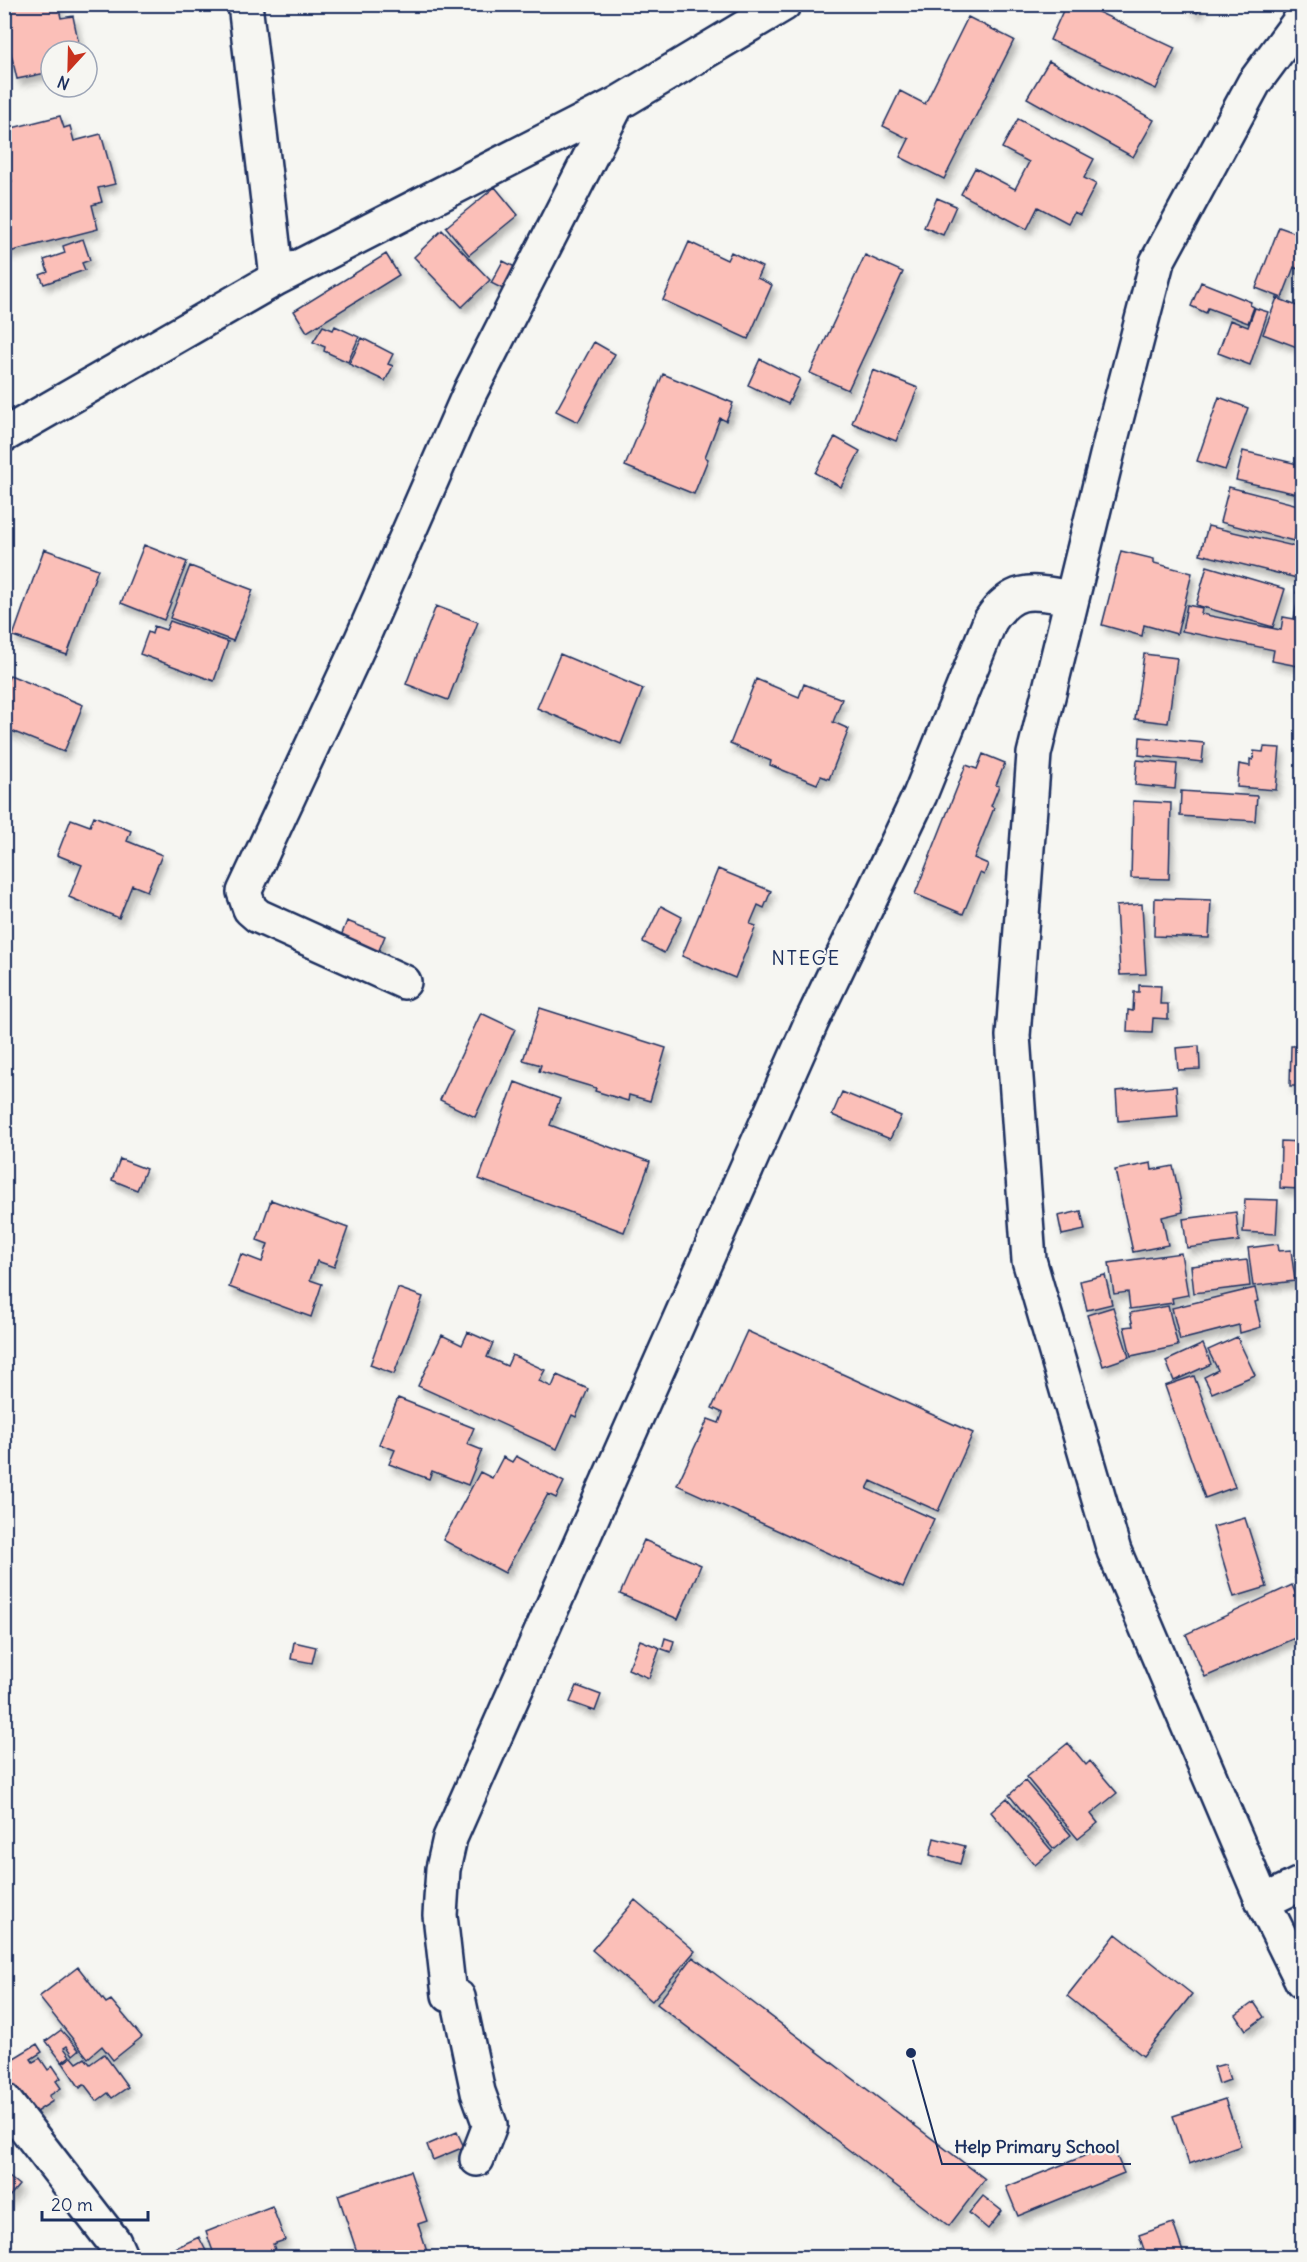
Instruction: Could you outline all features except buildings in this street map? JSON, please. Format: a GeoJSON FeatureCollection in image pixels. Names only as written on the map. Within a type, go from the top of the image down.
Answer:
{"type":"FeatureCollection","features":[{"type":"Feature","properties":{"kind":"street"},"geometry":{"type":"LineString","coordinates":[[245,4],[277,278]]}},
{"type":"Feature","properties":{"kind":"street"},"geometry":{"type":"LineString","coordinates":[[4,435],[277,278],[617,104],[784,4]]}},
{"type":"Feature","properties":{"kind":"street"},"geometry":{"type":"LineString","coordinates":[[1302,18],[1254,83],[1157,262],[1034,754],[1014,1024],[1029,1260],[1114,1551],[1263,1902],[1302,1981]]}},
{"type":"Feature","properties":{"kind":"street"},"geometry":{"type":"LineString","coordinates":[[404,982],[258,916],[250,909],[244,891],[361,641],[470,392],[617,104]]}},
{"type":"Feature","properties":{"kind":"street"},"geometry":{"type":"LineString","coordinates":[[477,2159],[490,2125],[478,2092],[458,1997],[449,1995],[440,1915],[443,1869],[450,1838],[811,1023],[920,795],[990,621],[1002,605],[1017,594],[1030,591],[1072,598]]}},
{"type":"Feature","properties":{"kind":"street"},"geometry":{"type":"LineString","coordinates":[[1263,1902],[1302,1883]]}},
{"type":"Feature","properties":{"kind":"street"},"geometry":{"type":"LineString","coordinates":[[4,2100],[114,2242],[121,2258]]}},
{"type":"Feature","properties":{"kind":"place","name":"Help Primary School"},"geometry":{"type":"Point","coordinates":[911,2053]}},
{"type":"Feature","properties":{"kind":"district","name":"NTEGE"},"geometry":{"type":"Point","coordinates":[806,957]}}]}
